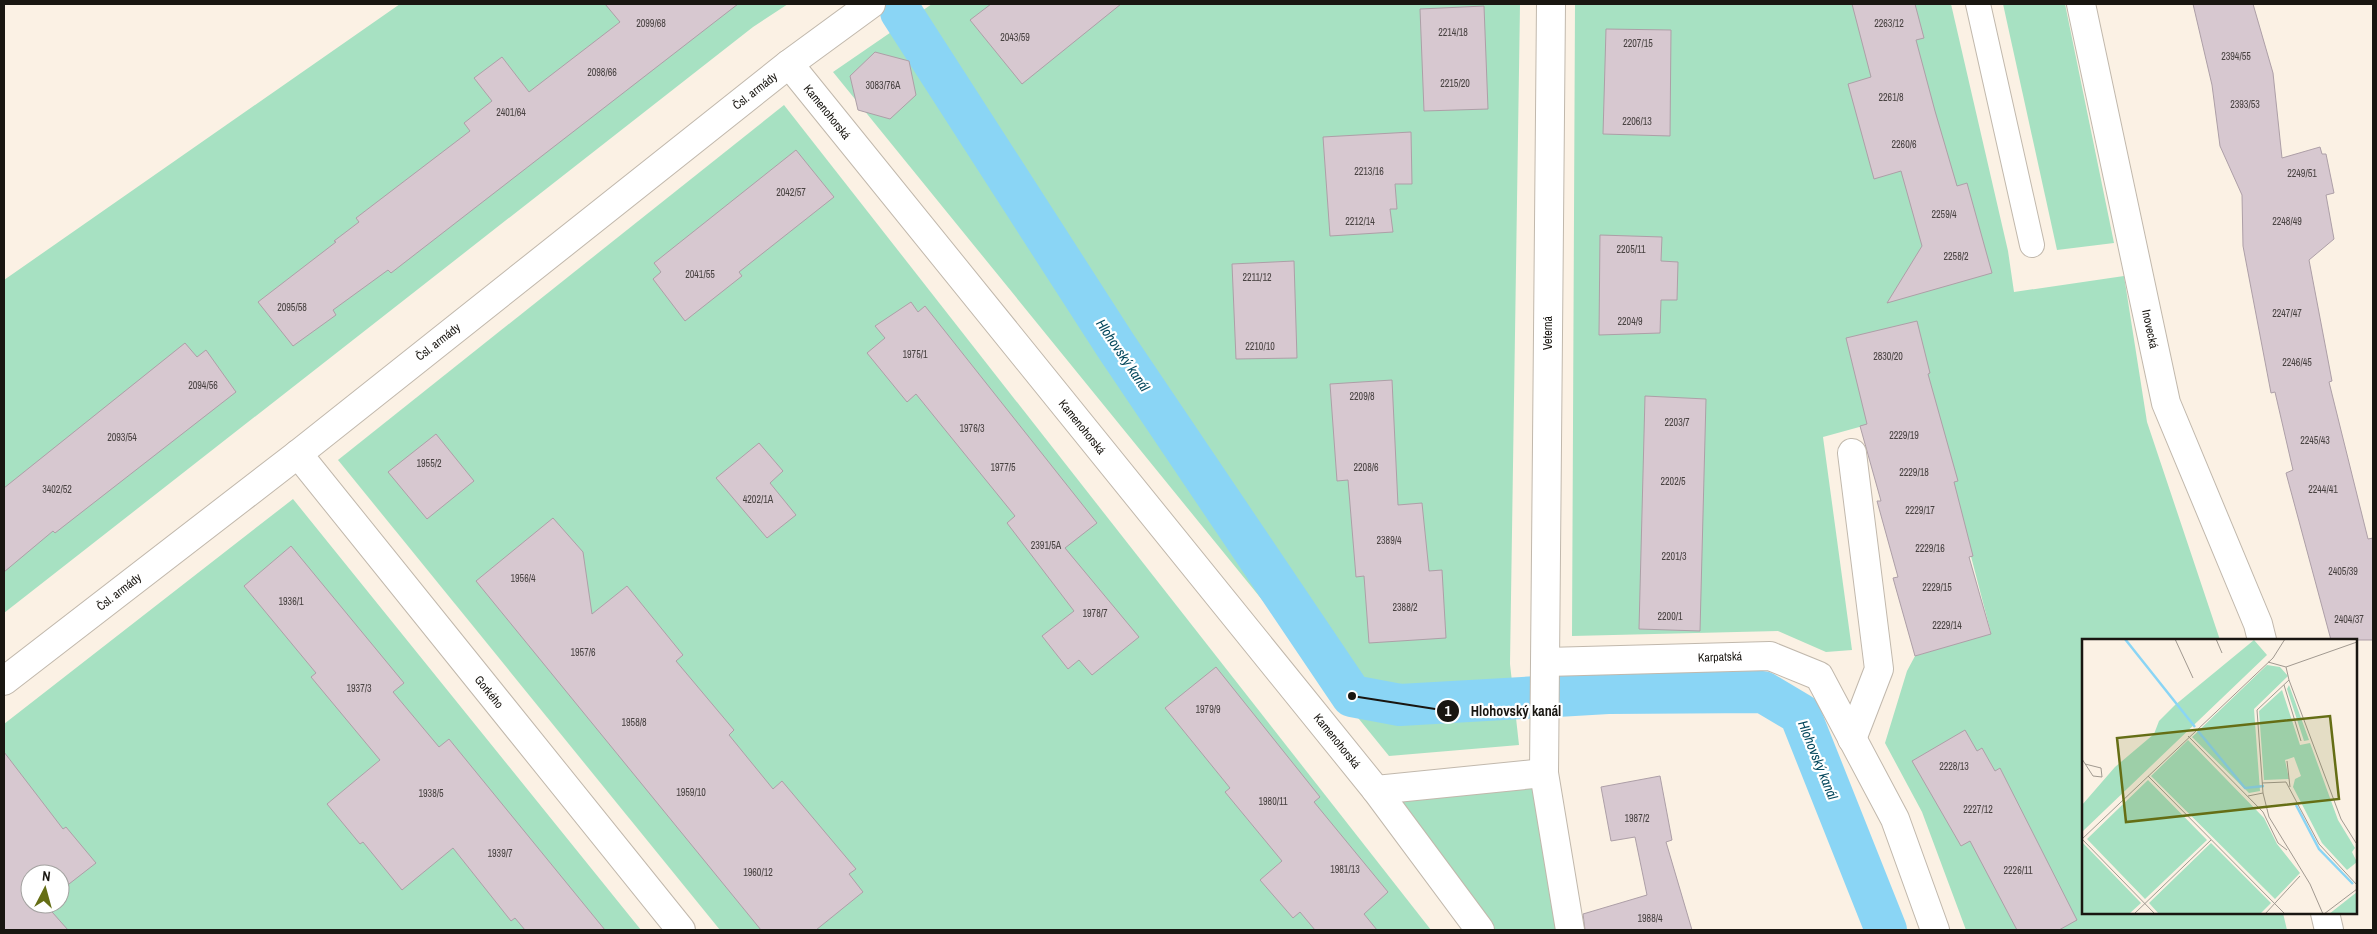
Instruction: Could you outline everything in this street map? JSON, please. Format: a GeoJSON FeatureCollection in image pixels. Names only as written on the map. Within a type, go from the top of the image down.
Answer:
{"type":"FeatureCollection","features":[{"type":"Feature","properties":{"kind":"street","name":"Čsl. armády"},"geometry":{"type":"LineString","coordinates":[[4,681],[298,454],[788,64],[872,4]]}},
{"type":"Feature","properties":{"kind":"street","name":"Veterná"},"geometry":{"type":"LineString","coordinates":[[1546,662],[1551,4]]}},
{"type":"Feature","properties":{"kind":"street","name":"Inovecká"},"geometry":{"type":"LineString","coordinates":[[2081,4],[2166,403],[2258,624],[2262,639]]}},
{"type":"Feature","properties":{"kind":"street","name":"Kamenohorská"},"geometry":{"type":"LineString","coordinates":[[788,64],[1376,790],[1480,930]]}},
{"type":"Feature","properties":{"kind":"street"},"geometry":{"type":"LineString","coordinates":[[1852,453],[1879,670],[1852,739]]}},
{"type":"Feature","properties":{"kind":"street","name":"Gorkého"},"geometry":{"type":"LineString","coordinates":[[298,454],[681,930]]}},
{"type":"Feature","properties":{"kind":"street","name":"Karpatská"},"geometry":{"type":"LineString","coordinates":[[1546,662],[1770,656],[1819,676],[1895,819],[1936,930]]}},
{"type":"Feature","properties":{"kind":"street"},"geometry":{"type":"LineString","coordinates":[[1546,662],[1544,772],[1570,930]]}},
{"type":"Feature","properties":{"kind":"street"},"geometry":{"type":"LineString","coordinates":[[1376,790],[1544,772]]}},
{"type":"Feature","properties":{"kind":"street"},"geometry":{"type":"LineString","coordinates":[[2325,914],[2329,930]]}},
{"type":"Feature","properties":{"kind":"lane"},"geometry":{"type":"LineString","coordinates":[[1978,4],[2032,245]]}},
{"type":"Feature","properties":{"kind":"green space"},"geometry":{"type":"Polygon","coordinates":[[[400,4],[788,4],[753,27],[4,613],[4,280],[400,4]]]}},
{"type":"Feature","properties":{"kind":"green space"},"geometry":{"type":"Polygon","coordinates":[[[932,4],[1520,4],[1510,664],[1519,745],[1389,756],[833,72],[932,4]]]}},
{"type":"Feature","properties":{"kind":"green space"},"geometry":{"type":"Polygon","coordinates":[[[1575,4],[1951,4],[2008,251],[2014,292],[2124,276],[2147,422],[2220,639],[2082,639],[2082,914],[2283,914],[2287,930],[1966,930],[1922,812],[1885,743],[1907,671],[1915,656],[1991,633],[1932,407],[1823,437],[1852,650],[1826,652],[1778,631],[1572,636],[1575,4]]]}},
{"type":"Feature","properties":{"kind":"green space"},"geometry":{"type":"Polygon","coordinates":[[[2003,4],[2065,4],[2114,243],[2057,250],[2003,4]]]}},
{"type":"Feature","properties":{"kind":"green space"},"geometry":{"type":"Polygon","coordinates":[[[784,105],[1431,930],[720,930],[338,460],[784,105]]]}},
{"type":"Feature","properties":{"kind":"green space"},"geometry":{"type":"Polygon","coordinates":[[[293,499],[641,930],[4,930],[4,724],[293,499]]]}},
{"type":"Feature","properties":{"kind":"green space"},"geometry":{"type":"Polygon","coordinates":[[[1544,773],[1570,930],[1492,930],[1376,790],[1544,773]]]}},
{"type":"Feature","properties":{"kind":"building"},"geometry":{"type":"Polygon","coordinates":[[[605,4],[738,4],[391,273],[388,270],[333,310],[336,315],[293,346],[258,302],[336,242],[334,241],[359,222],[356,218],[470,131],[464,123],[492,101],[474,78],[502,57],[529,92],[620,22],[605,4]]]}},
{"type":"Feature","properties":{"kind":"building"},"geometry":{"type":"Polygon","coordinates":[[[991,4],[1121,4],[1022,84],[970,20],[991,4]]]}},
{"type":"Feature","properties":{"kind":"building"},"geometry":{"type":"Polygon","coordinates":[[[1852,4],[1915,4],[1924,38],[1916,40],[1935,111],[1957,186],[1967,183],[1992,273],[1887,303],[1922,246],[1901,171],[1874,179],[1848,84],[1871,77],[1852,4]]]}},
{"type":"Feature","properties":{"kind":"building"},"geometry":{"type":"Polygon","coordinates":[[[2193,4],[2253,4],[2273,73],[2282,158],[2320,147],[2322,154],[2326,154],[2334,193],[2326,195],[2334,239],[2309,260],[2332,381],[2329,382],[2368,539],[2373,538],[2373,640],[2331,639],[2286,473],[2293,470],[2275,392],[2271,393],[2243,246],[2242,195],[2220,146],[2212,85],[2193,4]]]}},
{"type":"Feature","properties":{"kind":"building"},"geometry":{"type":"Polygon","coordinates":[[[1484,6],[1488,109],[1424,111],[1420,9],[1484,6]]]}},
{"type":"Feature","properties":{"kind":"building"},"geometry":{"type":"Polygon","coordinates":[[[1606,29],[1671,30],[1670,136],[1603,134],[1606,29]]]}},
{"type":"Feature","properties":{"kind":"building"},"geometry":{"type":"Polygon","coordinates":[[[875,52],[909,61],[916,95],[890,119],[858,110],[850,76],[875,52]]]}},
{"type":"Feature","properties":{"kind":"building"},"geometry":{"type":"Polygon","coordinates":[[[1411,132],[1412,184],[1395,184],[1397,209],[1390,209],[1393,232],[1330,236],[1323,137],[1411,132]]]}},
{"type":"Feature","properties":{"kind":"building"},"geometry":{"type":"Polygon","coordinates":[[[796,150],[834,197],[739,272],[742,276],[685,321],[653,279],[661,272],[654,263],[796,150]]]}},
{"type":"Feature","properties":{"kind":"building"},"geometry":{"type":"Polygon","coordinates":[[[1600,235],[1662,237],[1661,261],[1678,262],[1677,300],[1661,300],[1660,333],[1599,335],[1600,235]]]}},
{"type":"Feature","properties":{"kind":"building"},"geometry":{"type":"Polygon","coordinates":[[[1294,261],[1297,358],[1236,359],[1232,264],[1294,261]]]}},
{"type":"Feature","properties":{"kind":"building"},"geometry":{"type":"Polygon","coordinates":[[[911,302],[918,312],[925,306],[1097,523],[1065,548],[1139,637],[1092,675],[1079,660],[1068,669],[1042,636],[1074,611],[1007,523],[1015,516],[916,394],[907,402],[867,353],[885,338],[875,326],[911,302]]]}},
{"type":"Feature","properties":{"kind":"building"},"geometry":{"type":"Polygon","coordinates":[[[1917,321],[1930,373],[1928,374],[1958,481],[1954,482],[1973,556],[1969,557],[1991,634],[1915,656],[1893,578],[1898,577],[1877,501],[1881,501],[1860,426],[1867,424],[1846,338],[1917,321]]]}},
{"type":"Feature","properties":{"kind":"building"},"geometry":{"type":"Polygon","coordinates":[[[185,343],[197,357],[206,350],[236,392],[55,533],[53,531],[4,572],[4,488],[185,343]]]}},
{"type":"Feature","properties":{"kind":"building"},"geometry":{"type":"Polygon","coordinates":[[[1392,380],[1398,505],[1422,503],[1429,571],[1442,570],[1446,638],[1369,643],[1364,576],[1356,577],[1348,480],[1337,481],[1330,384],[1392,380]]]}},
{"type":"Feature","properties":{"kind":"building"},"geometry":{"type":"Polygon","coordinates":[[[1645,396],[1706,399],[1700,631],[1639,629],[1645,396]]]}},
{"type":"Feature","properties":{"kind":"building"},"geometry":{"type":"Polygon","coordinates":[[[436,434],[474,481],[427,519],[388,472],[436,434]]]}},
{"type":"Feature","properties":{"kind":"building"},"geometry":{"type":"Polygon","coordinates":[[[759,443],[783,471],[770,483],[796,515],[767,538],[716,478],[759,443]]]}},
{"type":"Feature","properties":{"kind":"building"},"geometry":{"type":"Polygon","coordinates":[[[553,518],[583,552],[592,614],[627,586],[683,655],[676,661],[734,730],[729,735],[773,789],[782,781],[856,869],[849,874],[863,892],[816,930],[761,930],[476,581],[553,518]]]}},
{"type":"Feature","properties":{"kind":"building"},"geometry":{"type":"Polygon","coordinates":[[[291,546],[404,683],[393,692],[439,747],[449,739],[605,930],[525,930],[515,918],[511,921],[453,848],[402,890],[363,842],[360,844],[327,804],[380,760],[311,677],[316,673],[244,586],[291,546]]]}},
{"type":"Feature","properties":{"kind":"building"},"geometry":{"type":"Polygon","coordinates":[[[1216,667],[1320,797],[1314,802],[1388,892],[1364,914],[1377,930],[1315,930],[1300,912],[1293,918],[1260,880],[1282,861],[1225,792],[1230,788],[1165,708],[1216,667]]]}},
{"type":"Feature","properties":{"kind":"building"},"geometry":{"type":"Polygon","coordinates":[[[1965,730],[1977,751],[1982,748],[1995,771],[2000,768],[2077,920],[2059,930],[2017,930],[1970,841],[1961,846],[1912,761],[1965,730]]]}},
{"type":"Feature","properties":{"kind":"building"},"geometry":{"type":"Polygon","coordinates":[[[4,752],[63,829],[66,827],[96,863],[70,883],[70,864],[20,864],[20,914],[54,914],[68,930],[4,930],[4,752]]]}},
{"type":"Feature","properties":{"kind":"building"},"geometry":{"type":"Polygon","coordinates":[[[1660,776],[1672,840],[1666,842],[1692,930],[1585,930],[1583,914],[1647,895],[1635,837],[1611,841],[1601,787],[1660,776]]]}},
{"type":"Feature","properties":{"kind":"waterway","name":"Hlohovský kanál"},"geometry":{"type":"LineString","coordinates":[[901,12],[1116,346],[1352,696],[1400,705],[1608,693],[1763,692],[1800,714],[1886,930]]}},
{"type":"Feature","properties":{"kind":"place","name":"Hlohovský kanál"},"geometry":{"type":"Point","coordinates":[1352,696]}}]}
